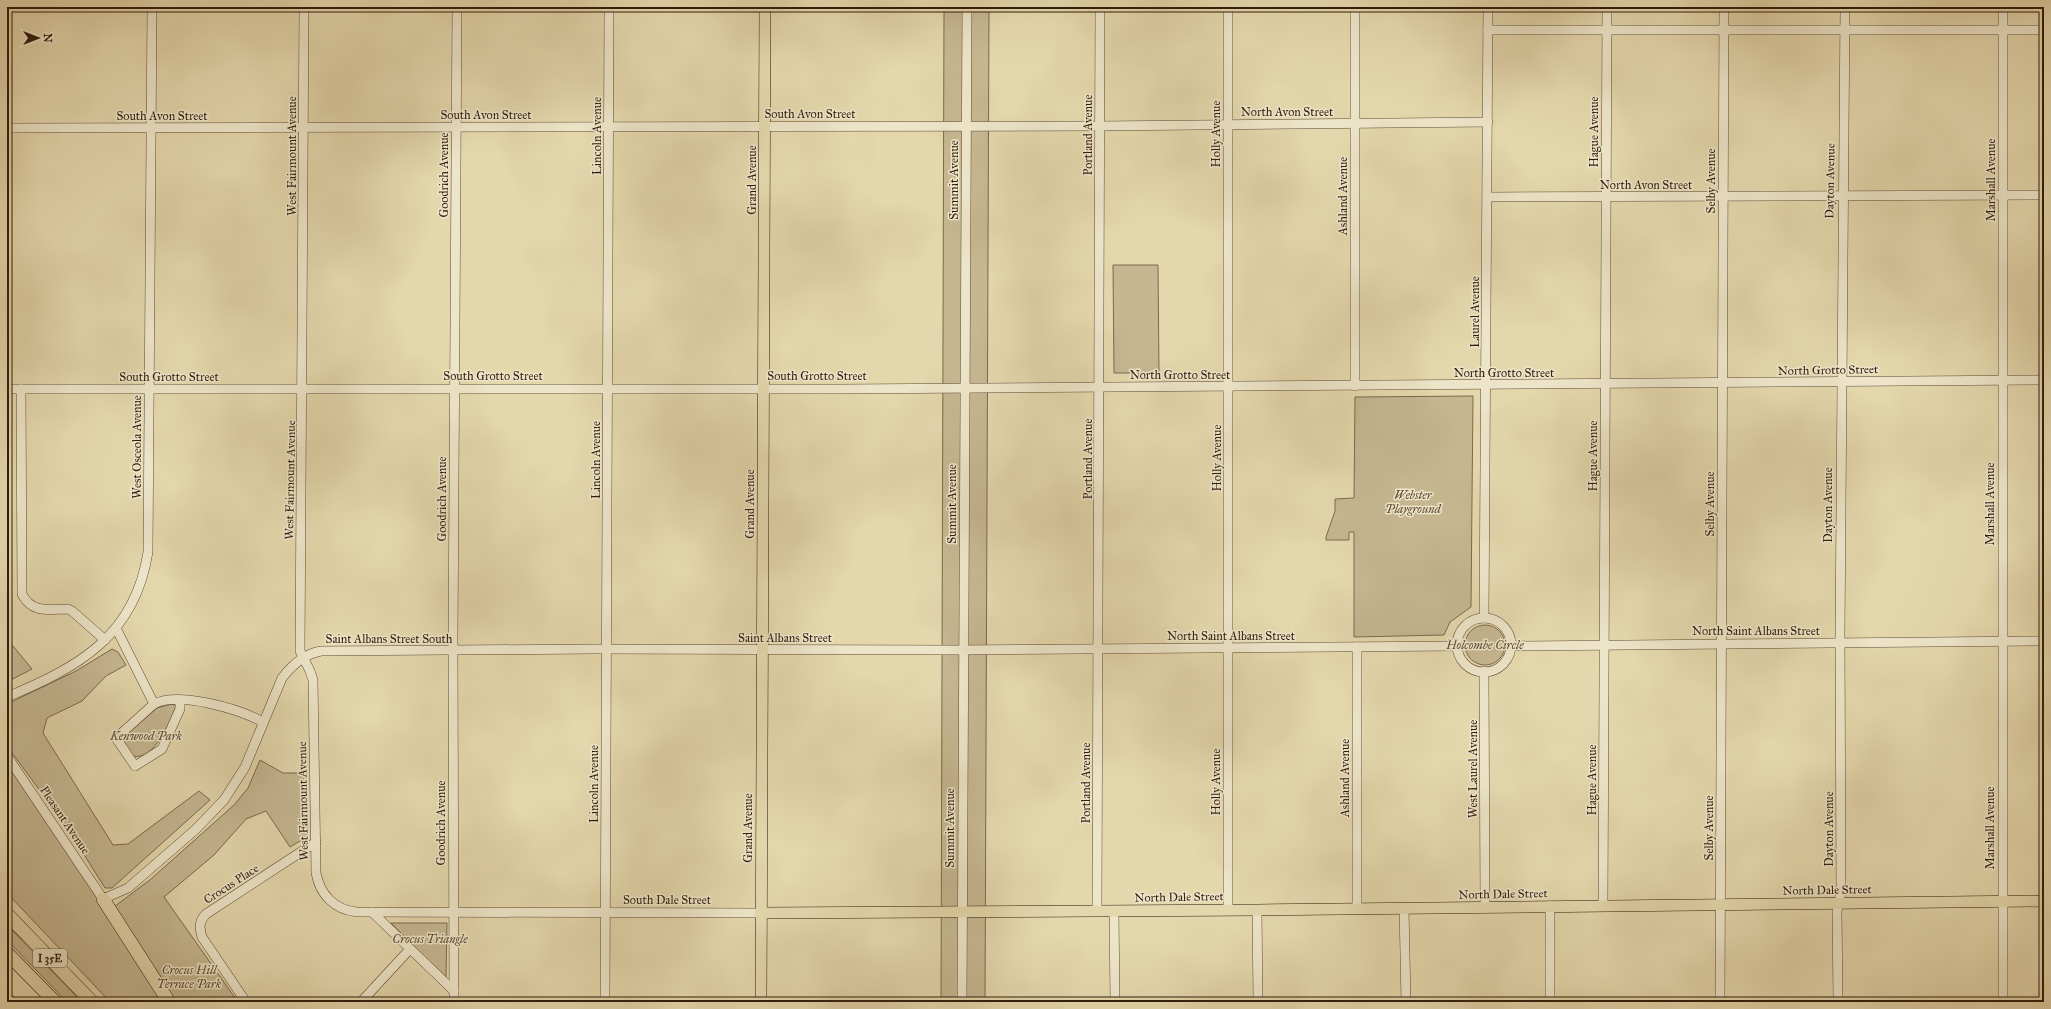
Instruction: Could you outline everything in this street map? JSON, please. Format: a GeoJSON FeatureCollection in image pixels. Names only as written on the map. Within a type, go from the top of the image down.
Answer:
{"type":"FeatureCollection","features":[{"type":"Feature","properties":{"kind":"highway"},"geometry":{"type":"LineString","coordinates":[[103,898],[169,1002]]}},
{"type":"Feature","properties":{"kind":"highway","name":"I 35E"},"geometry":{"type":"LineString","coordinates":[[7,914],[92,1002]]}},
{"type":"Feature","properties":{"kind":"highway","name":"I 35E"},"geometry":{"type":"LineString","coordinates":[[7,953],[55,1002]]}},
{"type":"Feature","properties":{"kind":"main road","name":"Grand Avenue"},"geometry":{"type":"LineString","coordinates":[[761,1002],[760,913],[766,7]]}},
{"type":"Feature","properties":{"kind":"main road","name":"North Dale Street"},"geometry":{"type":"LineString","coordinates":[[962,912],[1257,910],[2044,900]]}},
{"type":"Feature","properties":{"kind":"main road","name":"South Dale Street"},"geometry":{"type":"LineString","coordinates":[[760,913],[962,912]]}},
{"type":"Feature","properties":{"kind":"street","name":"West Osceola Avenue"},"geometry":{"type":"LineString","coordinates":[[7,697],[84,659],[116,628],[133,604],[141,586],[148,552],[152,7]]}},
{"type":"Feature","properties":{"kind":"street","name":"West Fairmount Avenue"},"geometry":{"type":"LineString","coordinates":[[304,7],[303,389],[300,650],[313,680],[317,879],[326,896],[336,906],[349,911],[372,912]]}},
{"type":"Feature","properties":{"kind":"street","name":"Goodrich Avenue"},"geometry":{"type":"LineString","coordinates":[[454,1002],[453,650],[457,7]]}},
{"type":"Feature","properties":{"kind":"street","name":"Lincoln Avenue"},"geometry":{"type":"LineString","coordinates":[[605,1002],[610,7]]}},
{"type":"Feature","properties":{"kind":"street","name":"Summit Avenue"},"geometry":{"type":"LineString","coordinates":[[962,1002],[967,7]]}},
{"type":"Feature","properties":{"kind":"street","name":"Portland Avenue"},"geometry":{"type":"LineString","coordinates":[[1098,911],[1100,649],[1100,7]]}},
{"type":"Feature","properties":{"kind":"street","name":"Holly Avenue"},"geometry":{"type":"LineString","coordinates":[[1228,7],[1228,910]]}},
{"type":"Feature","properties":{"kind":"street","name":"Ashland Avenue"},"geometry":{"type":"LineString","coordinates":[[1355,7],[1355,386]]}},
{"type":"Feature","properties":{"kind":"street","name":"Laurel Avenue"},"geometry":{"type":"LineString","coordinates":[[1484,618],[1487,385],[1488,7]]}},
{"type":"Feature","properties":{"kind":"street","name":"Hague Avenue"},"geometry":{"type":"LineString","coordinates":[[1604,906],[1607,7]]}},
{"type":"Feature","properties":{"kind":"street","name":"Selby Avenue"},"geometry":{"type":"LineString","coordinates":[[1720,1002],[1724,7]]}},
{"type":"Feature","properties":{"kind":"street","name":"Dayton Avenue"},"geometry":{"type":"LineString","coordinates":[[1838,1002],[1837,911],[1841,892],[1841,382],[1845,7]]}},
{"type":"Feature","properties":{"kind":"street","name":"Marshall Avenue"},"geometry":{"type":"LineString","coordinates":[[2002,1002],[2003,7]]}},
{"type":"Feature","properties":{"kind":"street"},"geometry":{"type":"LineString","coordinates":[[1488,30],[2044,30]]}},
{"type":"Feature","properties":{"kind":"street","name":"North Avon Street"},"geometry":{"type":"LineString","coordinates":[[966,126],[1488,122]]}},
{"type":"Feature","properties":{"kind":"street","name":"South Avon Street"},"geometry":{"type":"LineString","coordinates":[[7,128],[966,126]]}},
{"type":"Feature","properties":{"kind":"street","name":"North Avon Street"},"geometry":{"type":"LineString","coordinates":[[1488,197],[2044,195]]}},
{"type":"Feature","properties":{"kind":"street","name":"North Grotto Street"},"geometry":{"type":"LineString","coordinates":[[965,388],[2044,380]]}},
{"type":"Feature","properties":{"kind":"street","name":"South Grotto Street"},"geometry":{"type":"LineString","coordinates":[[7,389],[965,388]]}},
{"type":"Feature","properties":{"kind":"street"},"geometry":{"type":"LineString","coordinates":[[21,389],[22,594],[29,604],[37,609],[68,609],[72,611],[105,640]]}},
{"type":"Feature","properties":{"kind":"street"},"geometry":{"type":"LineString","coordinates":[[1484,618],[1496,622],[1503,627],[1508,635],[1511,646],[1509,656],[1498,668],[1484,671],[1467,666],[1460,659],[1457,646],[1462,629],[1476,619],[1484,618]]}},
{"type":"Feature","properties":{"kind":"street"},"geometry":{"type":"LineString","coordinates":[[116,628],[154,704]]}},
{"type":"Feature","properties":{"kind":"street","name":"North Saint Albans Street"},"geometry":{"type":"LineString","coordinates":[[1511,646],[2044,641]]}},
{"type":"Feature","properties":{"kind":"street","name":"North Saint Albans Street"},"geometry":{"type":"LineString","coordinates":[[963,650],[1457,646]]}},
{"type":"Feature","properties":{"kind":"street","name":"Ashland Avenue"},"geometry":{"type":"LineString","coordinates":[[1357,908],[1358,647]]}},
{"type":"Feature","properties":{"kind":"street","name":"Saint Albans Street"},"geometry":{"type":"LineString","coordinates":[[607,650],[963,650]]}},
{"type":"Feature","properties":{"kind":"street","name":"Saint Albans Street South"},"geometry":{"type":"LineString","coordinates":[[103,898],[128,888],[195,830],[224,800],[245,767],[282,678],[290,668],[303,658],[320,651],[607,650]]}},
{"type":"Feature","properties":{"kind":"street","name":"West Laurel Avenue"},"geometry":{"type":"LineString","coordinates":[[1484,671],[1485,907]]}},
{"type":"Feature","properties":{"kind":"street"},"geometry":{"type":"LineString","coordinates":[[180,700],[180,709],[162,749],[135,766],[116,738],[154,704],[161,700],[180,700],[206,704],[249,715],[263,722]]}},
{"type":"Feature","properties":{"kind":"street","name":"Pleasant Avenue"},"geometry":{"type":"LineString","coordinates":[[7,756],[103,898]]}},
{"type":"Feature","properties":{"kind":"street","name":"Crocus Place"},"geometry":{"type":"LineString","coordinates":[[246,1002],[202,937],[199,928],[200,920],[206,914],[316,842]]}},
{"type":"Feature","properties":{"kind":"street"},"geometry":{"type":"LineString","coordinates":[[1550,906],[1550,1002]]}},
{"type":"Feature","properties":{"kind":"street"},"geometry":{"type":"LineString","coordinates":[[1404,908],[1406,1002]]}},
{"type":"Feature","properties":{"kind":"street"},"geometry":{"type":"LineString","coordinates":[[1257,910],[1258,1002]]}},
{"type":"Feature","properties":{"kind":"street"},"geometry":{"type":"LineString","coordinates":[[1114,911],[1115,1002]]}},
{"type":"Feature","properties":{"kind":"street"},"geometry":{"type":"LineString","coordinates":[[372,912],[454,991]]}},
{"type":"Feature","properties":{"kind":"street","name":"South Dale Street"},"geometry":{"type":"LineString","coordinates":[[372,912],[760,913]]}},
{"type":"Feature","properties":{"kind":"street"},"geometry":{"type":"LineString","coordinates":[[361,1002],[410,949]]}},
{"type":"Feature","properties":{"kind":"green space"},"geometry":{"type":"Polygon","coordinates":[[[944,7],[989,7],[985,1002],[941,1002],[944,7]]]}},
{"type":"Feature","properties":{"kind":"green space"},"geometry":{"type":"Polygon","coordinates":[[[1113,265],[1158,265],[1159,373],[1114,373],[1113,265]]]}},
{"type":"Feature","properties":{"kind":"green space","name":"Webster Playground"},"geometry":{"type":"Polygon","coordinates":[[[1473,396],[1471,607],[1450,622],[1444,635],[1354,637],[1354,532],[1349,532],[1349,540],[1326,540],[1326,537],[1335,511],[1335,499],[1354,498],[1355,397],[1473,396]]]}},
{"type":"Feature","properties":{"kind":"green space","name":"Holcombe Circle"},"geometry":{"type":"Polygon","coordinates":[[[1489,625],[1496,628],[1502,634],[1505,645],[1504,653],[1496,662],[1489,665],[1481,665],[1474,662],[1466,653],[1465,641],[1468,634],[1477,626],[1489,625]]]}},
{"type":"Feature","properties":{"kind":"green space"},"geometry":{"type":"Polygon","coordinates":[[[13,646],[32,669],[7,682],[7,649],[13,646]]]}},
{"type":"Feature","properties":{"kind":"green space"},"geometry":{"type":"Polygon","coordinates":[[[112,649],[118,652],[126,665],[106,676],[82,701],[47,718],[43,733],[113,845],[128,844],[199,791],[210,800],[112,888],[105,888],[66,826],[7,746],[7,704],[76,671],[112,649]]]}},
{"type":"Feature","properties":{"kind":"green space","name":"Kenwood Park"},"geometry":{"type":"Polygon","coordinates":[[[172,704],[176,706],[170,721],[154,747],[148,753],[141,756],[133,756],[124,743],[125,736],[157,708],[172,704]]]}},
{"type":"Feature","properties":{"kind":"green space","name":"Crocus Hill Terrace Park"},"geometry":{"type":"Polygon","coordinates":[[[260,760],[283,773],[306,773],[307,837],[290,847],[266,811],[246,819],[214,855],[164,897],[238,1002],[175,1002],[114,907],[151,879],[234,805],[248,788],[260,760]]]}},
{"type":"Feature","properties":{"kind":"green space"},"geometry":{"type":"Polygon","coordinates":[[[7,764],[125,940],[164,1002],[110,1002],[7,893],[7,764]]]}},
{"type":"Feature","properties":{"kind":"green space","name":"Crocus Triangle"},"geometry":{"type":"Polygon","coordinates":[[[391,923],[447,923],[446,978],[391,923]]]}},
{"type":"Feature","properties":{"kind":"green space"},"geometry":{"type":"Polygon","coordinates":[[[7,925],[82,1002],[67,1002],[7,940],[7,925]]]}}]}
